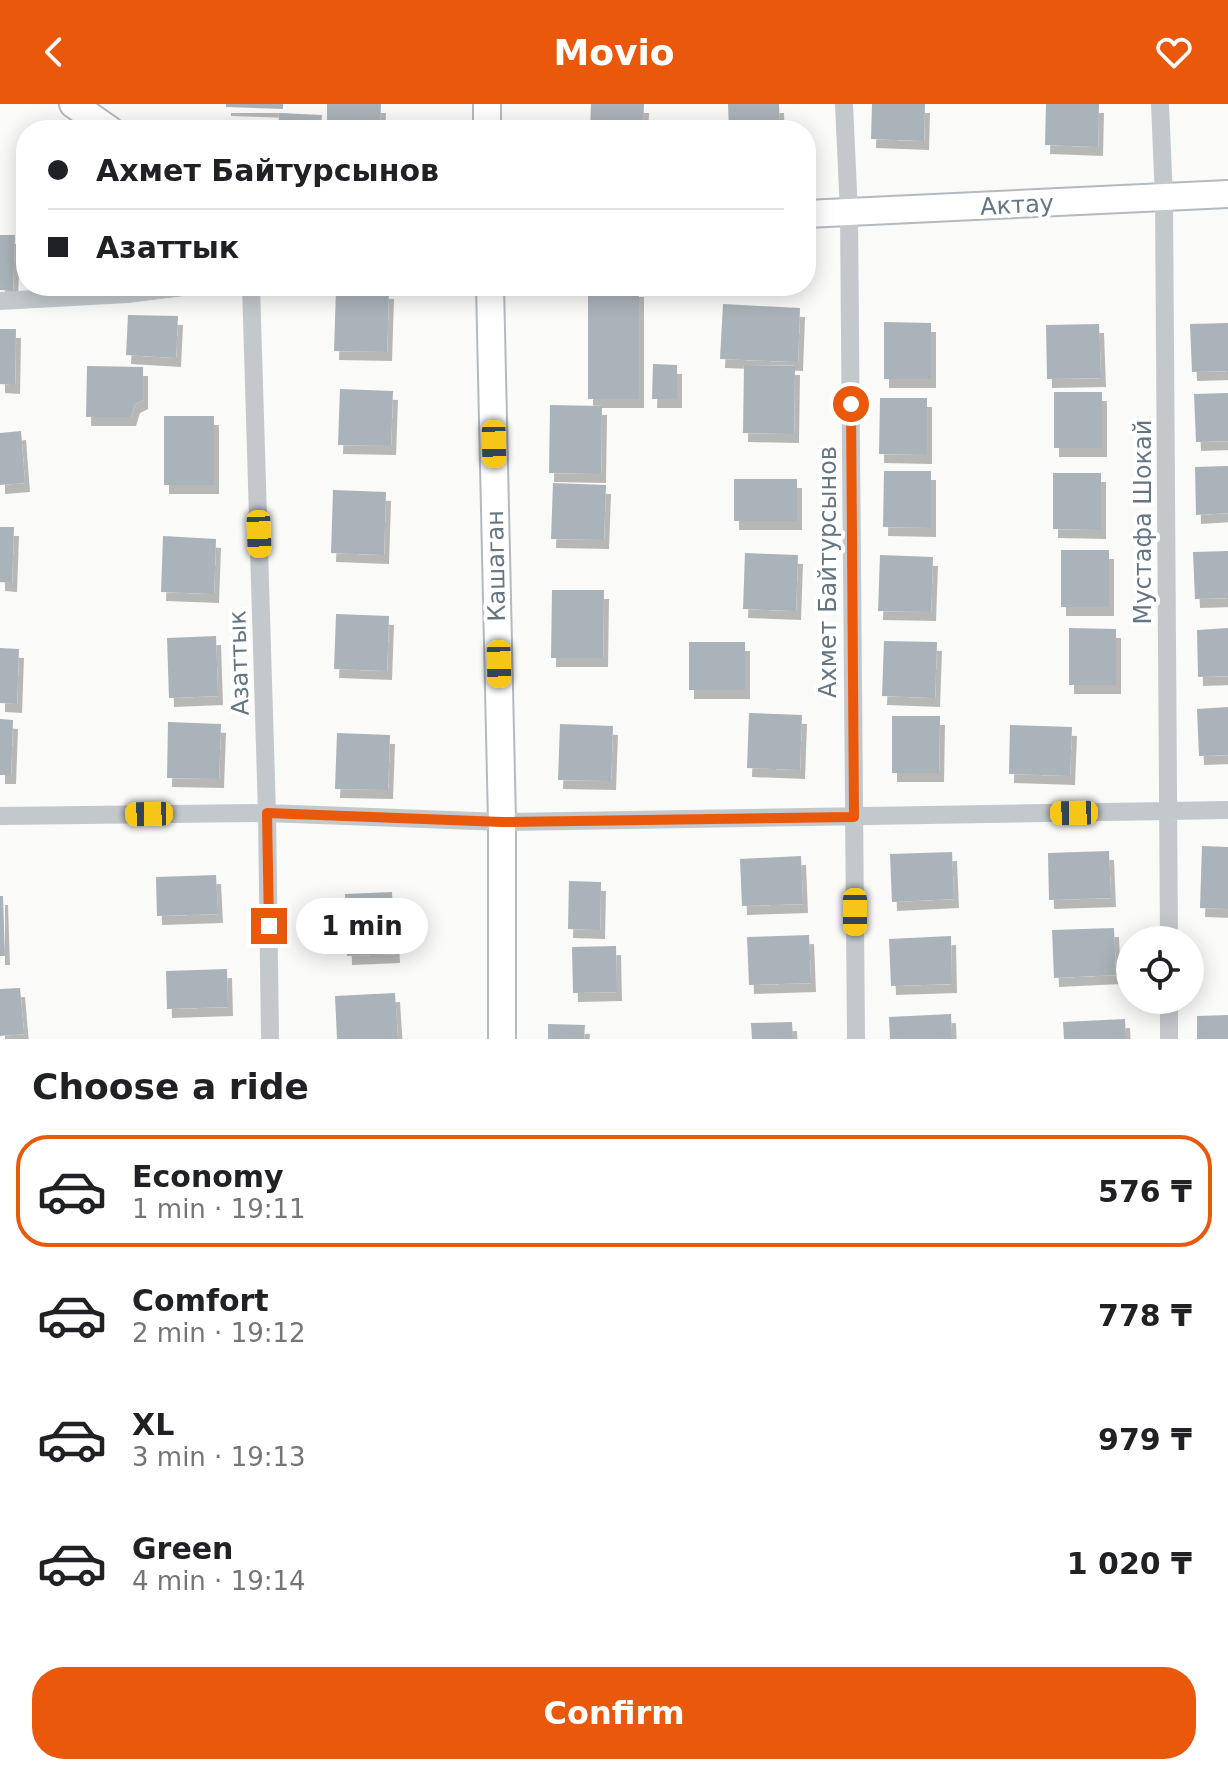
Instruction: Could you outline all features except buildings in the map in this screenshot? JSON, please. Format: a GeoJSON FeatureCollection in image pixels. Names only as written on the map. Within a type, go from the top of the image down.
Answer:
{"type":"FeatureCollection","features":[{"type":"Feature","properties":{"kind":"street"},"geometry":{"type":"LineString","coordinates":[[73,104],[96,120]]}},
{"type":"Feature","properties":{"kind":"street","name":"Ахмет Байтурсынов"},"geometry":{"type":"LineString","coordinates":[[844,104],[849,213],[856,1039]]}},
{"type":"Feature","properties":{"kind":"street","name":"Мустафа Шокай"},"geometry":{"type":"LineString","coordinates":[[1160,104],[1164,198],[1169,926]]}},
{"type":"Feature","properties":{"kind":"street","name":"Актау"},"geometry":{"type":"LineString","coordinates":[[816,214],[1228,194]]}},
{"type":"Feature","properties":{"kind":"street"},"geometry":{"type":"LineString","coordinates":[[0,301],[91,296]]}},
{"type":"Feature","properties":{"kind":"street","name":"Азаттык"},"geometry":{"type":"LineString","coordinates":[[251,296],[267,813],[270,1039]]}},
{"type":"Feature","properties":{"kind":"street","name":"Кашаган"},"geometry":{"type":"LineString","coordinates":[[490,296],[502,822],[502,1039]]}},
{"type":"Feature","properties":{"kind":"street"},"geometry":{"type":"LineString","coordinates":[[0,816],[267,813],[502,822],[1228,810]]}},
{"type":"Feature","properties":{"kind":"street"},"geometry":{"type":"LineString","coordinates":[[1169,1014],[1169,1039]]}},
{"type":"Feature","properties":{"kind":"route"},"geometry":{"type":"LineString","coordinates":[[269,926],[267,813],[502,822],[854,817],[851,404]]}}]}
